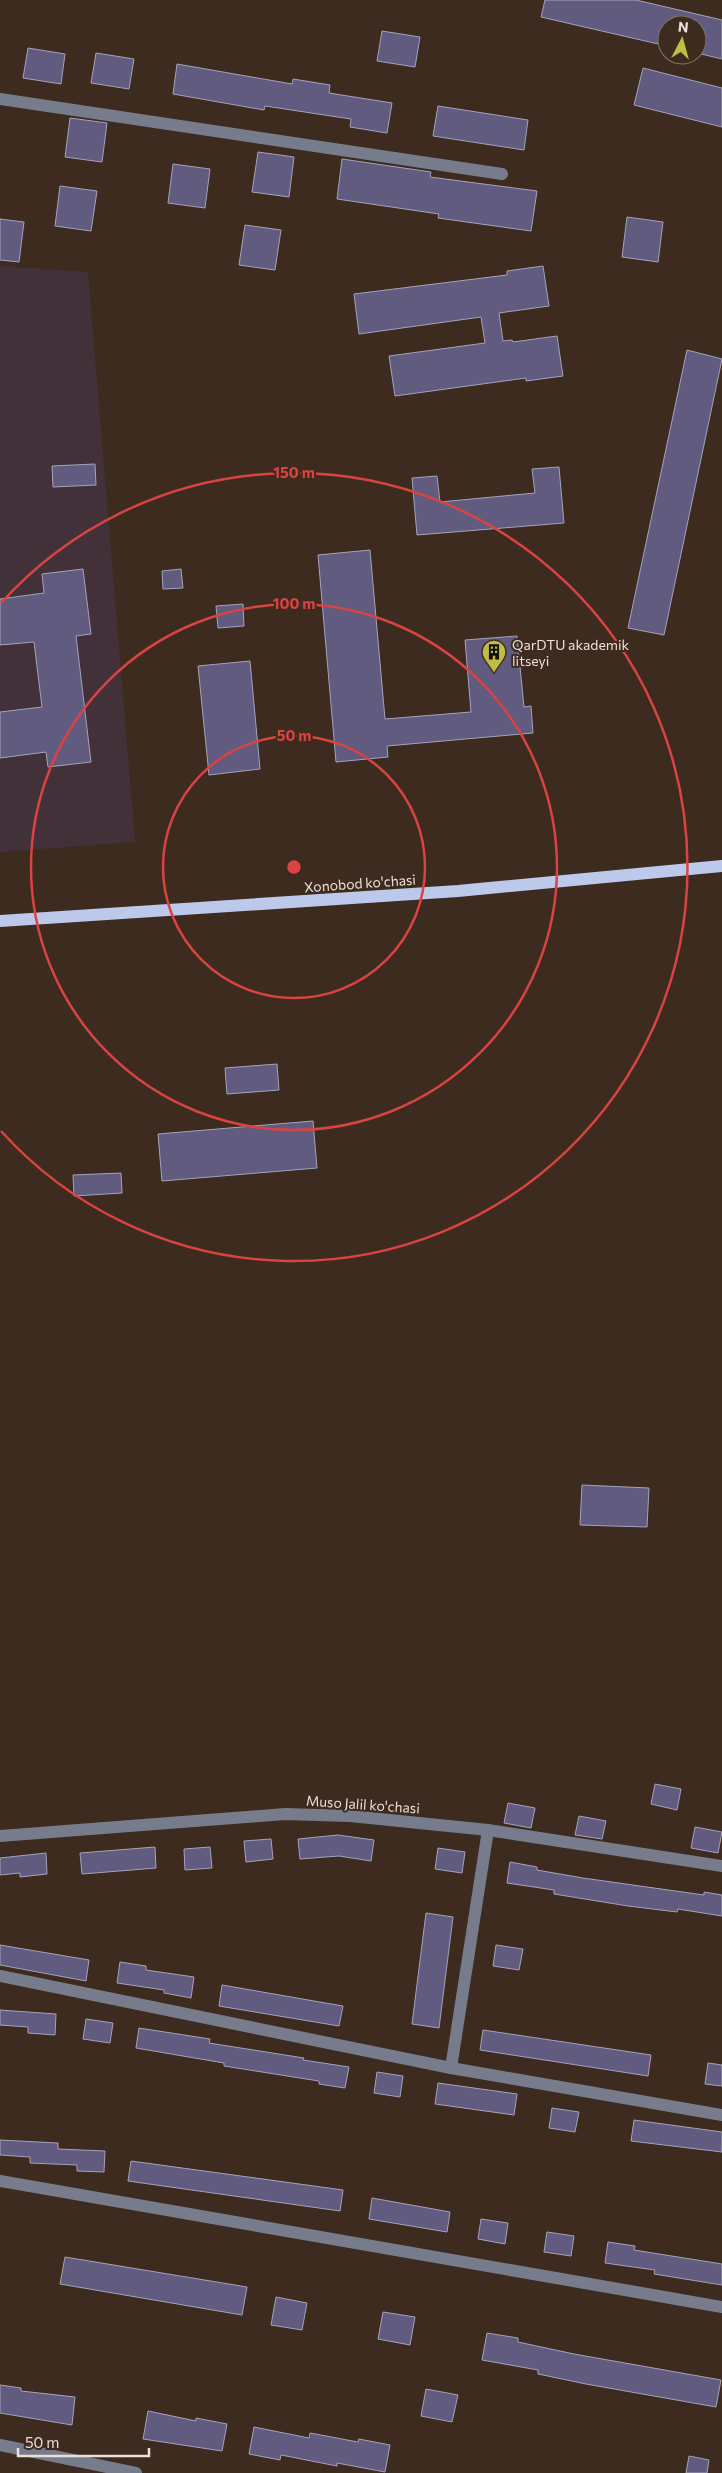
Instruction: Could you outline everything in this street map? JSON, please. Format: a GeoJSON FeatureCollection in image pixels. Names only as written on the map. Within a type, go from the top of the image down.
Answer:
{"type":"FeatureCollection","features":[{"type":"Feature","properties":{"kind":"main road","name":"Xonobod ko'chasi"},"geometry":{"type":"LineString","coordinates":[[0,921],[458,891],[722,866]]}},
{"type":"Feature","properties":{"kind":"street"},"geometry":{"type":"LineString","coordinates":[[0,99],[502,174]]}},
{"type":"Feature","properties":{"kind":"street","name":"Muso Jalil ko'chasi"},"geometry":{"type":"LineString","coordinates":[[0,1836],[285,1814],[350,1816],[488,1830],[722,1866]]}},
{"type":"Feature","properties":{"kind":"street"},"geometry":{"type":"LineString","coordinates":[[451,2068],[488,1830]]}},
{"type":"Feature","properties":{"kind":"street"},"geometry":{"type":"LineString","coordinates":[[0,1976],[451,2068],[722,2115]]}},
{"type":"Feature","properties":{"kind":"street"},"geometry":{"type":"LineString","coordinates":[[0,2181],[722,2307]]}},
{"type":"Feature","properties":{"kind":"street"},"geometry":{"type":"LineString","coordinates":[[0,2445],[105,2470],[136,2473]]}},
{"type":"Feature","properties":{"kind":"shaded area"},"geometry":{"type":"Polygon","coordinates":[[[0,266],[88,272],[135,842],[0,852],[0,266]]]}},
{"type":"Feature","properties":{"kind":"building"},"geometry":{"type":"Polygon","coordinates":[[[545,0],[636,0],[700,15],[657,15],[657,44],[541,17],[545,0]]]}},
{"type":"Feature","properties":{"kind":"building"},"geometry":{"type":"Polygon","coordinates":[[[707,17],[722,20],[722,59],[707,55],[707,17]]]}},
{"type":"Feature","properties":{"kind":"building"},"geometry":{"type":"Polygon","coordinates":[[[382,31],[420,37],[415,67],[377,61],[382,31]]]}},
{"type":"Feature","properties":{"kind":"building"},"geometry":{"type":"Polygon","coordinates":[[[28,48],[65,54],[61,84],[23,78],[28,48]]]}},
{"type":"Feature","properties":{"kind":"building"},"geometry":{"type":"Polygon","coordinates":[[[96,53],[134,59],[129,89],[91,83],[96,53]]]}},
{"type":"Feature","properties":{"kind":"building"},"geometry":{"type":"Polygon","coordinates":[[[177,64],[292,84],[293,79],[330,85],[329,93],[392,103],[387,133],[350,127],[351,119],[265,106],[264,110],[173,94],[177,64]]]}},
{"type":"Feature","properties":{"kind":"building"},"geometry":{"type":"Polygon","coordinates":[[[643,68],[722,88],[722,127],[634,105],[643,68]]]}},
{"type":"Feature","properties":{"kind":"building"},"geometry":{"type":"Polygon","coordinates":[[[438,106],[528,120],[524,150],[433,136],[438,106]]]}},
{"type":"Feature","properties":{"kind":"building"},"geometry":{"type":"Polygon","coordinates":[[[70,118],[107,123],[102,162],[65,157],[70,118]]]}},
{"type":"Feature","properties":{"kind":"building"},"geometry":{"type":"Polygon","coordinates":[[[258,152],[294,157],[289,197],[252,192],[258,152]]]}},
{"type":"Feature","properties":{"kind":"building"},"geometry":{"type":"Polygon","coordinates":[[[342,159],[431,172],[430,177],[537,191],[531,231],[438,218],[439,214],[337,199],[342,159]]]}},
{"type":"Feature","properties":{"kind":"building"},"geometry":{"type":"Polygon","coordinates":[[[173,164],[210,169],[205,208],[168,203],[173,164]]]}},
{"type":"Feature","properties":{"kind":"building"},"geometry":{"type":"Polygon","coordinates":[[[60,186],[97,191],[91,231],[55,226],[60,186]]]}},
{"type":"Feature","properties":{"kind":"building"},"geometry":{"type":"Polygon","coordinates":[[[627,217],[663,222],[658,262],[622,257],[627,217]]]}},
{"type":"Feature","properties":{"kind":"building"},"geometry":{"type":"Polygon","coordinates":[[[0,219],[24,222],[19,262],[0,260],[0,219]]]}},
{"type":"Feature","properties":{"kind":"building"},"geometry":{"type":"Polygon","coordinates":[[[245,225],[281,230],[275,270],[239,265],[245,225]]]}},
{"type":"Feature","properties":{"kind":"building"},"geometry":{"type":"Polygon","coordinates":[[[543,266],[549,306],[499,313],[503,341],[512,340],[513,342],[557,336],[563,376],[526,381],[526,378],[395,396],[389,356],[485,343],[481,317],[359,334],[354,294],[507,275],[507,271],[543,266]]]}},
{"type":"Feature","properties":{"kind":"building"},"geometry":{"type":"Polygon","coordinates":[[[687,350],[722,359],[664,635],[628,628],[687,350]]]}},
{"type":"Feature","properties":{"kind":"building"},"geometry":{"type":"Polygon","coordinates":[[[95,464],[96,485],[53,487],[52,466],[95,464]]]}},
{"type":"Feature","properties":{"kind":"building"},"geometry":{"type":"Polygon","coordinates":[[[559,467],[564,523],[417,535],[412,478],[437,476],[440,502],[535,493],[532,469],[559,467]]]}},
{"type":"Feature","properties":{"kind":"building","name":"QarDTU akademik litseyi"},"geometry":{"type":"Polygon","coordinates":[[[370,550],[385,719],[471,712],[465,640],[517,636],[524,707],[531,706],[533,733],[387,746],[388,757],[336,762],[318,555],[370,550]]]}},
{"type":"Feature","properties":{"kind":"building"},"geometry":{"type":"Polygon","coordinates":[[[83,569],[91,634],[76,636],[91,762],[48,767],[46,752],[0,758],[0,712],[42,707],[34,642],[0,645],[0,599],[44,593],[42,574],[83,569]]]}},
{"type":"Feature","properties":{"kind":"building"},"geometry":{"type":"Polygon","coordinates":[[[181,569],[183,588],[163,589],[162,571],[181,569]]]}},
{"type":"Feature","properties":{"kind":"building"},"geometry":{"type":"Polygon","coordinates":[[[243,604],[244,626],[218,628],[216,606],[243,604]]]}},
{"type":"Feature","properties":{"kind":"building"},"geometry":{"type":"Polygon","coordinates":[[[250,661],[260,769],[209,775],[198,666],[250,661]]]}},
{"type":"Feature","properties":{"kind":"building"},"geometry":{"type":"Polygon","coordinates":[[[277,1064],[279,1090],[227,1094],[225,1068],[277,1064]]]}},
{"type":"Feature","properties":{"kind":"building"},"geometry":{"type":"Polygon","coordinates":[[[313,1121],[317,1168],[162,1181],[158,1134],[313,1121]]]}},
{"type":"Feature","properties":{"kind":"building"},"geometry":{"type":"Polygon","coordinates":[[[121,1173],[122,1193],[74,1196],[73,1175],[121,1173]]]}},
{"type":"Feature","properties":{"kind":"building"},"geometry":{"type":"Polygon","coordinates":[[[582,1485],[649,1488],[647,1527],[580,1525],[582,1485]]]}},
{"type":"Feature","properties":{"kind":"building"},"geometry":{"type":"Polygon","coordinates":[[[655,1784],[681,1789],[677,1810],[651,1804],[655,1784]]]}},
{"type":"Feature","properties":{"kind":"building"},"geometry":{"type":"Polygon","coordinates":[[[508,1803],[535,1808],[531,1828],[504,1823],[508,1803]]]}},
{"type":"Feature","properties":{"kind":"building"},"geometry":{"type":"Polygon","coordinates":[[[579,1816],[606,1821],[602,1839],[575,1835],[579,1816]]]}},
{"type":"Feature","properties":{"kind":"building"},"geometry":{"type":"Polygon","coordinates":[[[695,1827],[722,1832],[718,1853],[691,1848],[695,1827]]]}},
{"type":"Feature","properties":{"kind":"building"},"geometry":{"type":"Polygon","coordinates":[[[338,1835],[374,1840],[371,1861],[339,1856],[300,1859],[298,1839],[338,1835]]]}},
{"type":"Feature","properties":{"kind":"building"},"geometry":{"type":"Polygon","coordinates":[[[271,1839],[273,1859],[246,1862],[244,1841],[271,1839]]]}},
{"type":"Feature","properties":{"kind":"building"},"geometry":{"type":"Polygon","coordinates":[[[155,1847],[156,1868],[82,1874],[80,1853],[155,1847]]]}},
{"type":"Feature","properties":{"kind":"building"},"geometry":{"type":"Polygon","coordinates":[[[210,1847],[212,1868],[185,1870],[184,1849],[210,1847]]]}},
{"type":"Feature","properties":{"kind":"building"},"geometry":{"type":"Polygon","coordinates":[[[438,1848],[465,1852],[462,1873],[435,1869],[438,1848]]]}},
{"type":"Feature","properties":{"kind":"building"},"geometry":{"type":"Polygon","coordinates":[[[46,1853],[47,1874],[20,1877],[20,1873],[0,1875],[0,1858],[46,1853]]]}},
{"type":"Feature","properties":{"kind":"building"},"geometry":{"type":"Polygon","coordinates":[[[510,1862],[537,1867],[537,1870],[583,1878],[704,1895],[704,1892],[722,1895],[722,1916],[678,1909],[677,1912],[628,1906],[554,1894],[554,1890],[507,1883],[510,1862]]]}},
{"type":"Feature","properties":{"kind":"building"},"geometry":{"type":"Polygon","coordinates":[[[426,1913],[453,1917],[439,2028],[412,2024],[426,1913]]]}},
{"type":"Feature","properties":{"kind":"building"},"geometry":{"type":"Polygon","coordinates":[[[0,1945],[89,1960],[86,1981],[0,1965],[0,1945]]]}},
{"type":"Feature","properties":{"kind":"building"},"geometry":{"type":"Polygon","coordinates":[[[496,1945],[523,1949],[519,1970],[493,1966],[496,1945]]]}},
{"type":"Feature","properties":{"kind":"building"},"geometry":{"type":"Polygon","coordinates":[[[120,1962],[146,1966],[146,1970],[194,1977],[191,1998],[164,1993],[164,1990],[117,1983],[120,1962]]]}},
{"type":"Feature","properties":{"kind":"building"},"geometry":{"type":"Polygon","coordinates":[[[222,1985],[343,2006],[339,2026],[219,2006],[222,1985]]]}},
{"type":"Feature","properties":{"kind":"building"},"geometry":{"type":"Polygon","coordinates":[[[0,2010],[56,2014],[55,2035],[28,2033],[28,2027],[0,2025],[0,2010]]]}},
{"type":"Feature","properties":{"kind":"building"},"geometry":{"type":"Polygon","coordinates":[[[86,2019],[113,2023],[110,2043],[83,2039],[86,2019]]]}},
{"type":"Feature","properties":{"kind":"building"},"geometry":{"type":"Polygon","coordinates":[[[139,2028],[210,2039],[209,2043],[349,2067],[345,2088],[319,2084],[319,2081],[224,2066],[224,2063],[136,2048],[139,2028]]]}},
{"type":"Feature","properties":{"kind":"building"},"geometry":{"type":"Polygon","coordinates":[[[483,2030],[651,2055],[648,2076],[480,2050],[483,2030]]]}},
{"type":"Feature","properties":{"kind":"building"},"geometry":{"type":"Polygon","coordinates":[[[708,2063],[722,2065],[722,2086],[705,2084],[708,2063]]]}},
{"type":"Feature","properties":{"kind":"building"},"geometry":{"type":"Polygon","coordinates":[[[377,2072],[403,2076],[400,2097],[374,2093],[377,2072]]]}},
{"type":"Feature","properties":{"kind":"building"},"geometry":{"type":"Polygon","coordinates":[[[438,2083],[517,2094],[514,2115],[435,2104],[438,2083]]]}},
{"type":"Feature","properties":{"kind":"building"},"geometry":{"type":"Polygon","coordinates":[[[552,2108],[579,2112],[575,2132],[549,2128],[552,2108]]]}},
{"type":"Feature","properties":{"kind":"building"},"geometry":{"type":"Polygon","coordinates":[[[634,2120],[722,2132],[722,2152],[631,2141],[634,2120]]]}},
{"type":"Feature","properties":{"kind":"building"},"geometry":{"type":"Polygon","coordinates":[[[0,2140],[58,2143],[58,2149],[105,2151],[104,2172],[77,2171],[77,2165],[30,2163],[30,2157],[0,2155],[0,2140]]]}},
{"type":"Feature","properties":{"kind":"building"},"geometry":{"type":"Polygon","coordinates":[[[131,2161],[343,2190],[340,2211],[128,2181],[131,2161]]]}},
{"type":"Feature","properties":{"kind":"building"},"geometry":{"type":"Polygon","coordinates":[[[372,2198],[450,2212],[447,2232],[369,2219],[372,2198]]]}},
{"type":"Feature","properties":{"kind":"building"},"geometry":{"type":"Polygon","coordinates":[[[481,2219],[508,2223],[505,2244],[478,2239],[481,2219]]]}},
{"type":"Feature","properties":{"kind":"building"},"geometry":{"type":"Polygon","coordinates":[[[547,2232],[574,2236],[571,2256],[544,2252],[547,2232]]]}},
{"type":"Feature","properties":{"kind":"building"},"geometry":{"type":"Polygon","coordinates":[[[608,2242],[635,2246],[634,2250],[722,2264],[722,2285],[654,2274],[655,2270],[605,2263],[608,2242]]]}},
{"type":"Feature","properties":{"kind":"building"},"geometry":{"type":"Polygon","coordinates":[[[65,2257],[247,2287],[242,2315],[60,2284],[65,2257]]]}},
{"type":"Feature","properties":{"kind":"building"},"geometry":{"type":"Polygon","coordinates":[[[276,2297],[307,2303],[302,2330],[271,2325],[276,2297]]]}},
{"type":"Feature","properties":{"kind":"building"},"geometry":{"type":"Polygon","coordinates":[[[383,2312],[415,2317],[410,2345],[378,2339],[383,2312]]]}},
{"type":"Feature","properties":{"kind":"building"},"geometry":{"type":"Polygon","coordinates":[[[487,2333],[518,2338],[518,2342],[574,2354],[721,2380],[716,2407],[586,2384],[538,2374],[538,2370],[482,2360],[487,2333]]]}},
{"type":"Feature","properties":{"kind":"building"},"geometry":{"type":"Polygon","coordinates":[[[0,2385],[21,2388],[21,2391],[75,2397],[72,2425],[0,2413],[0,2385]]]}},
{"type":"Feature","properties":{"kind":"building"},"geometry":{"type":"Polygon","coordinates":[[[426,2389],[458,2395],[452,2422],[421,2416],[426,2389]]]}},
{"type":"Feature","properties":{"kind":"building"},"geometry":{"type":"Polygon","coordinates":[[[148,2411],[196,2421],[196,2418],[227,2424],[222,2451],[143,2439],[148,2411]]]}},
{"type":"Feature","properties":{"kind":"building"},"geometry":{"type":"Polygon","coordinates":[[[254,2427],[309,2438],[310,2433],[358,2442],[359,2439],[390,2445],[385,2472],[337,2463],[337,2466],[281,2455],[280,2460],[249,2454],[254,2427]]]}},
{"type":"Feature","properties":{"kind":"building"},"geometry":{"type":"Polygon","coordinates":[[[689,2456],[709,2460],[707,2473],[686,2473],[689,2456]]]}},
{"type":"Feature","properties":{"kind":"place","name":"QarDTU akademik litseyi"},"geometry":{"type":"Point","coordinates":[494,673]}}]}
